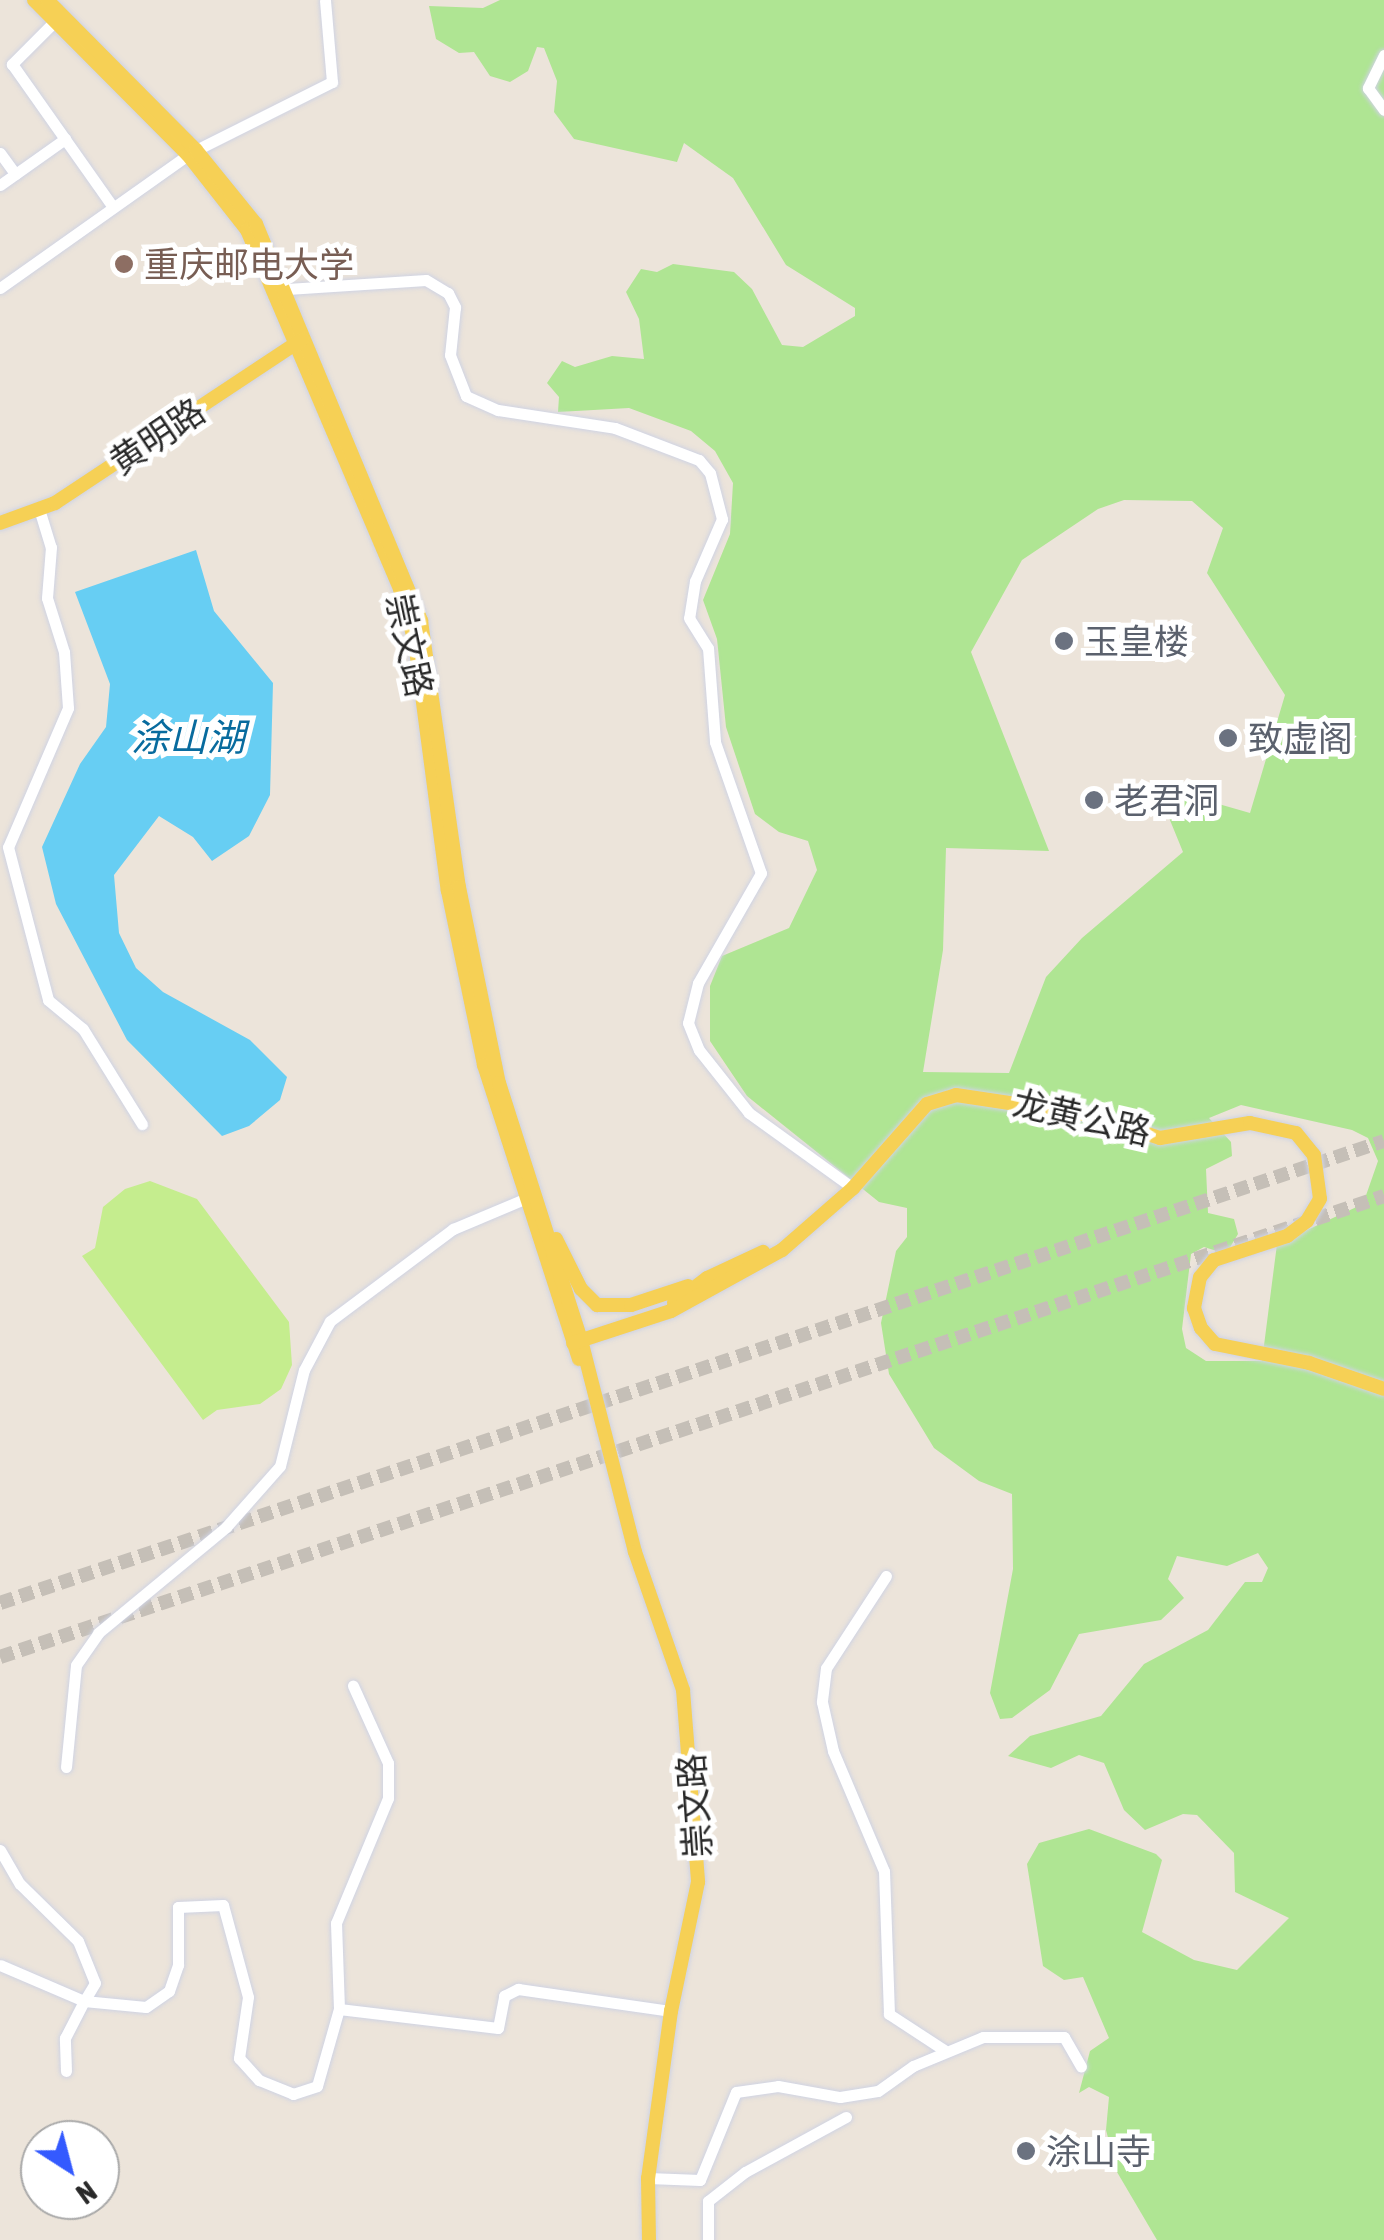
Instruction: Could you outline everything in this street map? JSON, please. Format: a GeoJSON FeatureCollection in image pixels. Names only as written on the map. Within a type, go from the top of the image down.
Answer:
{"type":"FeatureCollection","features":[{"type":"Feature","properties":{"kind":"main road","name":"崇文路"},"geometry":{"type":"LineString","coordinates":[[34,0],[52,24],[192,152],[247,230],[303,339]]}},
{"type":"Feature","properties":{"kind":"main road","name":"崇文路"},"geometry":{"type":"LineString","coordinates":[[47,0],[245,206],[288,290],[411,624],[448,890],[484,1066],[576,1339],[635,1552],[683,1690],[693,1764],[698,1882],[671,2011],[648,2178],[649,2240]]}},
{"type":"Feature","properties":{"kind":"main road","name":"黄明路"},"geometry":{"type":"LineString","coordinates":[[0,523],[40,512],[303,339]]}},
{"type":"Feature","properties":{"kind":"main road","name":"龙黄公路"},"geometry":{"type":"LineString","coordinates":[[576,1339],[668,1306],[803,1236],[854,1188],[927,1104],[956,1095],[1090,1114],[1160,1138],[1236,1125],[1277,1126],[1308,1144],[1321,1180],[1320,1199],[1307,1222],[1287,1236],[1214,1260],[1200,1277],[1194,1308],[1201,1328],[1215,1344],[1309,1363],[1384,1389]]}},
{"type":"Feature","properties":{"kind":"main road"},"geometry":{"type":"LineString","coordinates":[[529,1197],[581,1289],[597,1304],[630,1305],[714,1282]]}},
{"type":"Feature","properties":{"kind":"street"},"geometry":{"type":"LineString","coordinates":[[0,288],[192,152],[332,82],[326,0]]}},
{"type":"Feature","properties":{"kind":"street"},"geometry":{"type":"LineString","coordinates":[[52,24],[12,64],[112,206]]}},
{"type":"Feature","properties":{"kind":"street"},"geometry":{"type":"LineString","coordinates":[[1384,55],[1368,88],[1384,110]]}},
{"type":"Feature","properties":{"kind":"street"},"geometry":{"type":"LineString","coordinates":[[0,185],[65,139]]}},
{"type":"Feature","properties":{"kind":"street"},"geometry":{"type":"LineString","coordinates":[[0,153],[15,174]]}},
{"type":"Feature","properties":{"kind":"street"},"geometry":{"type":"LineString","coordinates":[[288,290],[426,280],[448,293],[455,308],[450,356],[466,396],[498,410],[616,428],[699,460],[710,473],[722,519],[695,581],[690,618],[708,648],[715,742],[762,873],[698,983],[688,1023],[699,1050],[749,1113],[854,1188]]}},
{"type":"Feature","properties":{"kind":"street"},"geometry":{"type":"LineString","coordinates":[[40,512],[51,547],[46,598],[64,652],[68,708],[8,847],[48,1000],[83,1028],[142,1124]]}},
{"type":"Feature","properties":{"kind":"street"},"geometry":{"type":"LineString","coordinates":[[66,1767],[76,1665],[98,1633],[226,1527],[280,1466],[304,1370],[319,1338],[347,1304],[472,1218],[529,1197]]}},
{"type":"Feature","properties":{"kind":"street"},"geometry":{"type":"LineString","coordinates":[[886,1576],[826,1668],[822,1702],[833,1751],[884,1871],[889,2014],[944,2050]]}},
{"type":"Feature","properties":{"kind":"street"},"geometry":{"type":"LineString","coordinates":[[0,1964],[84,2000],[146,2007],[169,1991],[178,1965],[178,1908],[224,1905],[248,1997],[239,2058],[260,2080],[293,2094],[318,2086],[338,2010],[336,1924],[388,1798],[388,1762],[353,1686]]}},
{"type":"Feature","properties":{"kind":"street"},"geometry":{"type":"LineString","coordinates":[[0,1850],[20,1884],[78,1941],[95,1983],[65,2038],[66,2071]]}},
{"type":"Feature","properties":{"kind":"street"},"geometry":{"type":"LineString","coordinates":[[338,2010],[498,2028],[504,1996],[518,1988],[671,2011]]}},
{"type":"Feature","properties":{"kind":"street"},"geometry":{"type":"LineString","coordinates":[[648,2178],[700,2180],[736,2092],[778,2086],[840,2097],[878,2091],[944,2050],[982,2037],[1064,2036],[1081,2067]]}},
{"type":"Feature","properties":{"kind":"street"},"geometry":{"type":"LineString","coordinates":[[708,2240],[708,2201],[745,2172],[846,2118]]}},
{"type":"Feature","properties":{"kind":"green space"},"geometry":{"type":"Polygon","coordinates":[[[500,0],[1384,0],[1384,2240],[1157,2240],[1117,2172],[1106,2130],[1109,2097],[1089,2087],[1079,2093],[1090,2051],[1109,2038],[1083,1977],[1064,1980],[1043,1966],[1027,1864],[1039,1843],[1089,1829],[1156,1854],[1162,1860],[1142,1932],[1194,1960],[1237,1970],[1289,1918],[1235,1892],[1234,1853],[1197,1815],[1183,1814],[1145,1830],[1124,1810],[1104,1763],[1079,1755],[1051,1768],[1008,1756],[1030,1736],[1101,1716],[1144,1664],[1208,1630],[1245,1582],[1262,1582],[1268,1568],[1258,1553],[1227,1566],[1177,1556],[1168,1579],[1184,1598],[1161,1620],[1079,1634],[1050,1690],[1012,1718],[1000,1719],[990,1693],[1013,1569],[1012,1494],[979,1481],[934,1448],[889,1374],[881,1323],[896,1251],[907,1237],[907,1208],[879,1202],[747,1096],[710,1041],[710,986],[722,956],[789,928],[817,870],[808,841],[779,832],[755,814],[726,727],[717,639],[703,600],[730,534],[733,483],[715,451],[691,431],[629,408],[558,412],[559,397],[547,383],[562,361],[575,367],[612,356],[644,359],[639,319],[626,292],[641,269],[657,272],[673,264],[734,272],[752,289],[782,345],[803,347],[855,316],[855,308],[786,265],[733,178],[684,143],[677,162],[574,139],[554,112],[557,81],[544,48],[537,47],[528,71],[510,82],[490,76],[474,52],[459,53],[436,39],[429,6],[483,8],[500,0]],[[1124,500],[1098,509],[1022,560],[971,652],[1049,851],[946,848],[943,950],[923,1072],[1009,1073],[1046,977],[1082,938],[1183,852],[1156,786],[1250,813],[1285,695],[1207,573],[1223,528],[1192,501],[1124,500]],[[1241,1105],[1209,1118],[1231,1142],[1232,1156],[1206,1169],[1208,1213],[1234,1219],[1238,1234],[1226,1254],[1204,1247],[1191,1254],[1182,1329],[1186,1348],[1206,1361],[1262,1361],[1277,1244],[1363,1204],[1378,1161],[1368,1138],[1352,1130],[1241,1105]]]}},
{"type":"Feature","properties":{"kind":"green space"},"geometry":{"type":"Polygon","coordinates":[[[150,1181],[197,1199],[289,1322],[292,1365],[281,1389],[260,1404],[217,1410],[203,1420],[82,1256],[95,1248],[103,1207],[125,1189],[150,1181]]]}},
{"type":"Feature","properties":{"kind":"water","name":"涂山湖"},"geometry":{"type":"Polygon","coordinates":[[[196,550],[214,611],[273,683],[270,795],[249,836],[212,861],[193,837],[159,816],[114,875],[119,933],[136,968],[163,992],[250,1040],[287,1077],[280,1100],[249,1126],[222,1136],[127,1040],[56,904],[42,847],[80,764],[106,727],[110,684],[75,592],[196,550]]]}},
{"type":"Feature","properties":{"kind":"tunnel"},"geometry":{"type":"LineString","coordinates":[[0,1603],[1384,1141]]}},
{"type":"Feature","properties":{"kind":"tunnel"},"geometry":{"type":"LineString","coordinates":[[0,1657],[1384,1196]]}},
{"type":"Feature","properties":{"kind":"place","name":"重庆邮电大学"},"geometry":{"type":"Point","coordinates":[124,264]}},
{"type":"Feature","properties":{"kind":"place","name":"玉皇楼"},"geometry":{"type":"Point","coordinates":[1064,641]}},
{"type":"Feature","properties":{"kind":"place","name":"致虚阁"},"geometry":{"type":"Point","coordinates":[1228,738]}},
{"type":"Feature","properties":{"kind":"place","name":"老君洞"},"geometry":{"type":"Point","coordinates":[1094,800]}},
{"type":"Feature","properties":{"kind":"place","name":"涂山寺"},"geometry":{"type":"Point","coordinates":[1026,2151]}}]}
